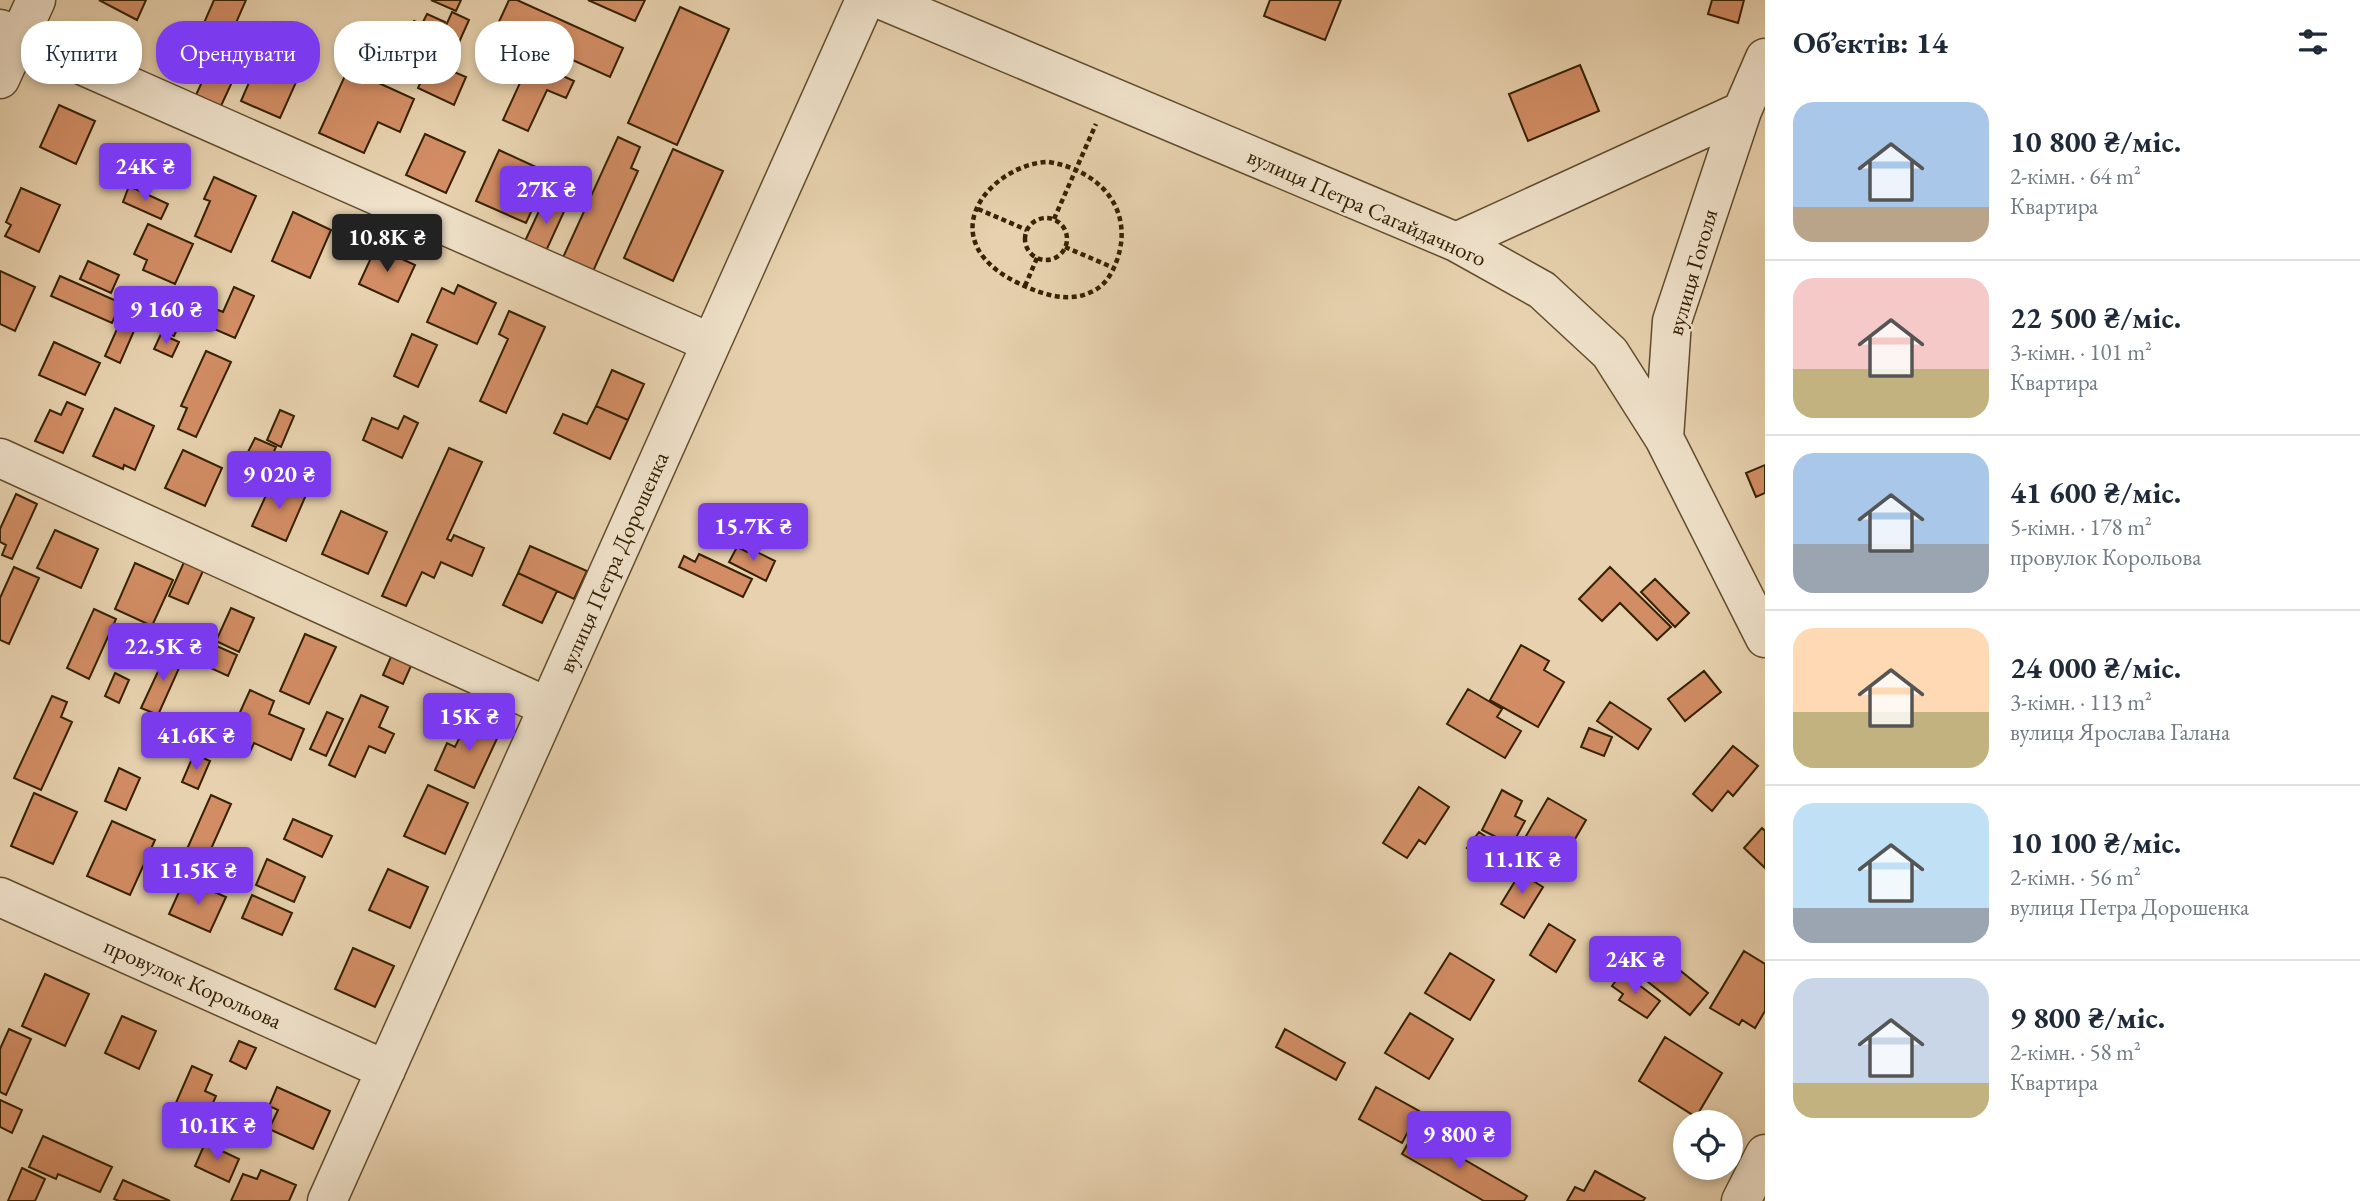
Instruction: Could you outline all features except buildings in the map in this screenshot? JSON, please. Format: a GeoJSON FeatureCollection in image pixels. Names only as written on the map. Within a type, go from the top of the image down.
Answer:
{"type":"FeatureCollection","features":[{"type":"Feature","properties":{"kind":"street"},"geometry":{"type":"LineString","coordinates":[[0,79],[9,33],[36,0]]}},
{"type":"Feature","properties":{"kind":"street","name":"вулиця Петра Дорошенка"},"geometry":{"type":"LineString","coordinates":[[327,1201],[865,0]]}},
{"type":"Feature","properties":{"kind":"street","name":"вулиця Петра Сагайдачного"},"geometry":{"type":"LineString","coordinates":[[882,0],[1456,242],[1542,290],[1610,353],[1664,438],[1765,638]]}},
{"type":"Feature","properties":{"kind":"street"},"geometry":{"type":"LineString","coordinates":[[9,33],[711,343]]}},
{"type":"Feature","properties":{"kind":"street","name":"вулиця Гоголя"},"geometry":{"type":"LineString","coordinates":[[1664,438],[1672,321],[1742,111],[1765,58]]}},
{"type":"Feature","properties":{"kind":"street"},"geometry":{"type":"LineString","coordinates":[[1456,242],[1742,111]]}},
{"type":"Feature","properties":{"kind":"street"},"geometry":{"type":"LineString","coordinates":[[0,458],[548,707]]}},
{"type":"Feature","properties":{"kind":"street","name":"провулок Корольова"},"geometry":{"type":"LineString","coordinates":[[0,897],[386,1070]]}},
{"type":"Feature","properties":{"kind":"street"},"geometry":{"type":"LineString","coordinates":[[1741,1201],[1765,1154]]}},
{"type":"Feature","properties":{"kind":"path"},"geometry":{"type":"LineString","coordinates":[[1054,219],[1108,95]]}},
{"type":"Feature","properties":{"kind":"path"},"geometry":{"type":"LineString","coordinates":[[1049,162],[1076,169],[1100,183],[1119,213],[1122,235],[1114,268],[1103,285],[1078,296],[1058,296],[1025,286],[1004,276],[982,255],[973,228],[978,209],[997,181],[1025,164],[1049,162]]}},
{"type":"Feature","properties":{"kind":"path"},"geometry":{"type":"LineString","coordinates":[[978,209],[1027,230]]}},
{"type":"Feature","properties":{"kind":"path"},"geometry":{"type":"LineString","coordinates":[[1038,219],[1054,219],[1065,231],[1065,247],[1054,258],[1038,258],[1026,246],[1027,230],[1038,219]]}},
{"type":"Feature","properties":{"kind":"path"},"geometry":{"type":"LineString","coordinates":[[1065,247],[1114,268]]}},
{"type":"Feature","properties":{"kind":"path"},"geometry":{"type":"LineString","coordinates":[[1025,286],[1038,258]]}}]}
